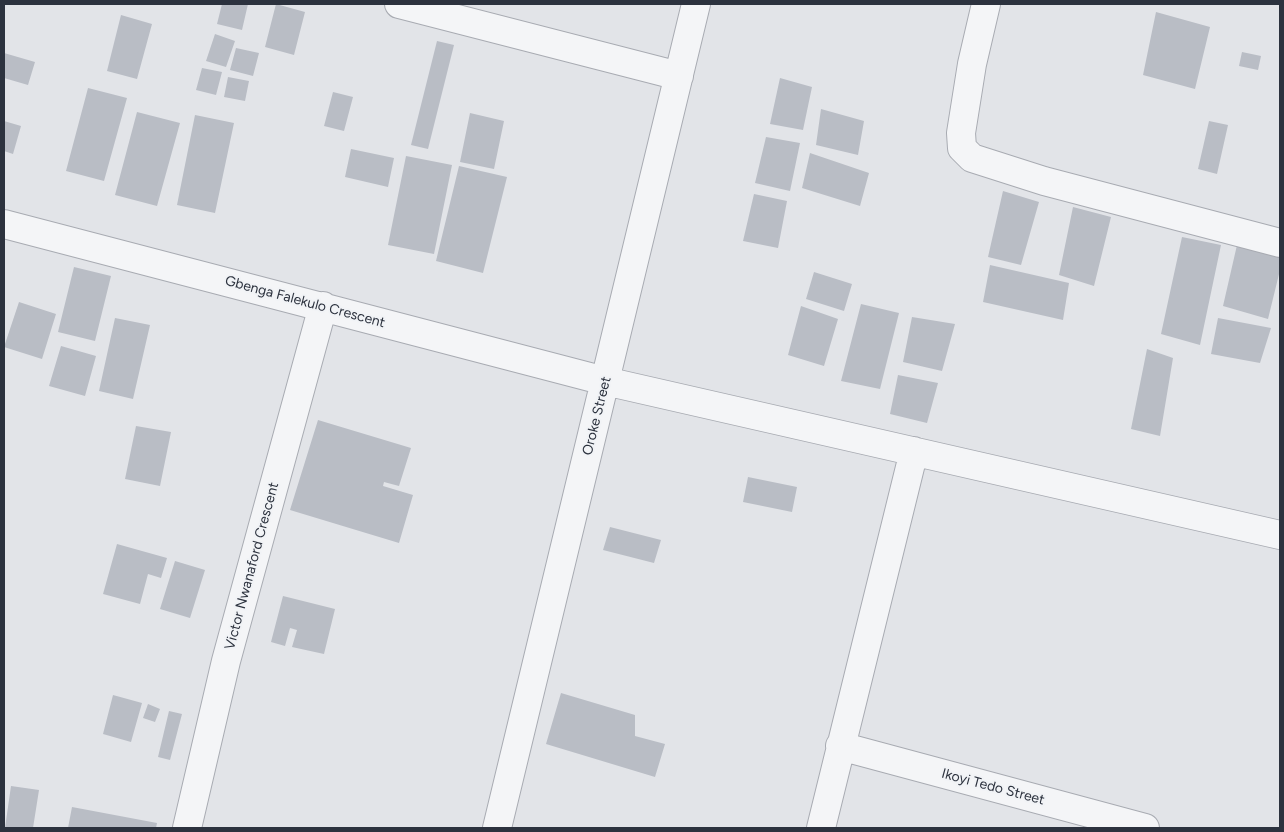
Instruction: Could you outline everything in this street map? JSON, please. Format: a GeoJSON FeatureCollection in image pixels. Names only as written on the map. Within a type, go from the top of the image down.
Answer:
{"type":"FeatureCollection","features":[{"type":"Feature","properties":{"kind":"street"},"geometry":{"type":"LineString","coordinates":[[399,4],[679,76]]}},
{"type":"Feature","properties":{"kind":"street","name":"Oroke Street"},"geometry":{"type":"LineString","coordinates":[[497,828],[696,4]]}},
{"type":"Feature","properties":{"kind":"street"},"geometry":{"type":"LineString","coordinates":[[986,4],[972,64],[961,133],[962,148],[972,158],[1044,181],[1280,243]]}},
{"type":"Feature","properties":{"kind":"street","name":"Gbenga Falekulo Crescent"},"geometry":{"type":"LineString","coordinates":[[4,224],[606,381],[1280,535]]}},
{"type":"Feature","properties":{"kind":"street","name":"Victor Nwanaford Crescent"},"geometry":{"type":"LineString","coordinates":[[187,828],[226,661],[322,306]]}},
{"type":"Feature","properties":{"kind":"street"},"geometry":{"type":"LineString","coordinates":[[820,828],[914,451]]}},
{"type":"Feature","properties":{"kind":"street","name":"Ikoyi Tedo Street"},"geometry":{"type":"LineString","coordinates":[[840,746],[1145,828]]}},
{"type":"Feature","properties":{"kind":"building"},"geometry":{"type":"Polygon","coordinates":[[[222,4],[248,4],[242,30],[217,24],[222,4]]]}},
{"type":"Feature","properties":{"kind":"building"},"geometry":{"type":"Polygon","coordinates":[[[276,4],[305,12],[294,55],[265,47],[276,4]]]}},
{"type":"Feature","properties":{"kind":"building"},"geometry":{"type":"Polygon","coordinates":[[[1156,12],[1210,27],[1195,89],[1143,75],[1156,12]]]}},
{"type":"Feature","properties":{"kind":"building"},"geometry":{"type":"Polygon","coordinates":[[[121,15],[152,24],[137,79],[107,71],[121,15]]]}},
{"type":"Feature","properties":{"kind":"building"},"geometry":{"type":"Polygon","coordinates":[[[215,34],[235,41],[226,67],[206,61],[215,34]]]}},
{"type":"Feature","properties":{"kind":"building"},"geometry":{"type":"Polygon","coordinates":[[[437,41],[454,45],[428,149],[411,145],[437,41]]]}},
{"type":"Feature","properties":{"kind":"building"},"geometry":{"type":"Polygon","coordinates":[[[236,48],[259,53],[253,76],[230,70],[236,48]]]}},
{"type":"Feature","properties":{"kind":"building"},"geometry":{"type":"Polygon","coordinates":[[[1242,52],[1261,56],[1258,70],[1239,66],[1242,52]]]}},
{"type":"Feature","properties":{"kind":"building"},"geometry":{"type":"Polygon","coordinates":[[[4,53],[35,62],[28,85],[4,78],[4,53]]]}},
{"type":"Feature","properties":{"kind":"building"},"geometry":{"type":"Polygon","coordinates":[[[202,68],[222,72],[216,95],[196,90],[202,68]]]}},
{"type":"Feature","properties":{"kind":"building"},"geometry":{"type":"Polygon","coordinates":[[[228,77],[249,81],[245,101],[224,97],[228,77]]]}},
{"type":"Feature","properties":{"kind":"building"},"geometry":{"type":"Polygon","coordinates":[[[780,78],[812,87],[803,130],[770,124],[780,78]]]}},
{"type":"Feature","properties":{"kind":"building"},"geometry":{"type":"Polygon","coordinates":[[[88,88],[127,98],[104,181],[66,171],[88,88]]]}},
{"type":"Feature","properties":{"kind":"building"},"geometry":{"type":"Polygon","coordinates":[[[333,92],[353,97],[344,131],[324,126],[333,92]]]}},
{"type":"Feature","properties":{"kind":"building"},"geometry":{"type":"Polygon","coordinates":[[[821,109],[864,121],[858,155],[816,145],[821,109]]]}},
{"type":"Feature","properties":{"kind":"building"},"geometry":{"type":"Polygon","coordinates":[[[137,112],[180,123],[157,206],[115,195],[137,112]]]}},
{"type":"Feature","properties":{"kind":"building"},"geometry":{"type":"Polygon","coordinates":[[[470,113],[504,121],[494,169],[460,162],[470,113]]]}},
{"type":"Feature","properties":{"kind":"building"},"geometry":{"type":"Polygon","coordinates":[[[195,115],[234,123],[215,213],[177,205],[195,115]]]}},
{"type":"Feature","properties":{"kind":"building"},"geometry":{"type":"Polygon","coordinates":[[[4,121],[21,126],[13,154],[4,151],[4,121]]]}},
{"type":"Feature","properties":{"kind":"building"},"geometry":{"type":"Polygon","coordinates":[[[1209,121],[1228,125],[1217,174],[1198,169],[1209,121]]]}},
{"type":"Feature","properties":{"kind":"building"},"geometry":{"type":"Polygon","coordinates":[[[766,137],[800,143],[790,191],[755,183],[766,137]]]}},
{"type":"Feature","properties":{"kind":"building"},"geometry":{"type":"Polygon","coordinates":[[[351,149],[394,158],[388,187],[345,177],[351,149]]]}},
{"type":"Feature","properties":{"kind":"building"},"geometry":{"type":"Polygon","coordinates":[[[810,153],[869,173],[860,206],[802,188],[810,153]]]}},
{"type":"Feature","properties":{"kind":"building"},"geometry":{"type":"Polygon","coordinates":[[[406,156],[452,165],[434,254],[388,245],[406,156]]]}},
{"type":"Feature","properties":{"kind":"building"},"geometry":{"type":"Polygon","coordinates":[[[459,166],[507,177],[483,273],[436,261],[459,166]]]}},
{"type":"Feature","properties":{"kind":"building"},"geometry":{"type":"Polygon","coordinates":[[[1003,191],[1039,202],[1021,265],[988,257],[1003,191]]]}},
{"type":"Feature","properties":{"kind":"building"},"geometry":{"type":"Polygon","coordinates":[[[754,194],[787,201],[778,248],[743,241],[754,194]]]}},
{"type":"Feature","properties":{"kind":"building"},"geometry":{"type":"Polygon","coordinates":[[[1073,207],[1111,217],[1094,286],[1059,275],[1073,207]]]}},
{"type":"Feature","properties":{"kind":"building"},"geometry":{"type":"Polygon","coordinates":[[[1182,237],[1221,245],[1200,345],[1161,334],[1182,237]]]}},
{"type":"Feature","properties":{"kind":"building"},"geometry":{"type":"Polygon","coordinates":[[[1237,245],[1280,257],[1280,270],[1268,319],[1223,306],[1237,245]]]}},
{"type":"Feature","properties":{"kind":"building"},"geometry":{"type":"Polygon","coordinates":[[[990,265],[1069,283],[1063,320],[983,302],[990,265]]]}},
{"type":"Feature","properties":{"kind":"building"},"geometry":{"type":"Polygon","coordinates":[[[74,267],[111,276],[95,341],[58,332],[74,267]]]}},
{"type":"Feature","properties":{"kind":"building"},"geometry":{"type":"Polygon","coordinates":[[[814,272],[852,284],[844,311],[806,299],[814,272]]]}},
{"type":"Feature","properties":{"kind":"building"},"geometry":{"type":"Polygon","coordinates":[[[19,302],[56,314],[42,359],[4,347],[19,302]]]}},
{"type":"Feature","properties":{"kind":"building"},"geometry":{"type":"Polygon","coordinates":[[[861,304],[899,313],[880,389],[841,381],[861,304]]]}},
{"type":"Feature","properties":{"kind":"building"},"geometry":{"type":"Polygon","coordinates":[[[801,306],[838,319],[824,366],[788,355],[801,306]]]}},
{"type":"Feature","properties":{"kind":"building"},"geometry":{"type":"Polygon","coordinates":[[[912,317],[955,324],[942,371],[903,362],[912,317]]]}},
{"type":"Feature","properties":{"kind":"building"},"geometry":{"type":"Polygon","coordinates":[[[115,318],[150,325],[133,399],[99,391],[115,318]]]}},
{"type":"Feature","properties":{"kind":"building"},"geometry":{"type":"Polygon","coordinates":[[[1218,318],[1271,328],[1260,363],[1211,354],[1218,318]]]}},
{"type":"Feature","properties":{"kind":"building"},"geometry":{"type":"Polygon","coordinates":[[[61,346],[96,356],[85,396],[49,386],[61,346]]]}},
{"type":"Feature","properties":{"kind":"building"},"geometry":{"type":"Polygon","coordinates":[[[1147,349],[1173,358],[1160,436],[1131,429],[1147,349]]]}},
{"type":"Feature","properties":{"kind":"building"},"geometry":{"type":"Polygon","coordinates":[[[898,375],[938,383],[927,423],[890,414],[898,375]]]}},
{"type":"Feature","properties":{"kind":"building"},"geometry":{"type":"Polygon","coordinates":[[[318,420],[411,448],[399,486],[384,482],[383,486],[413,495],[399,543],[290,510],[318,420]]]}},
{"type":"Feature","properties":{"kind":"building"},"geometry":{"type":"Polygon","coordinates":[[[136,426],[171,432],[160,486],[125,479],[136,426]]]}},
{"type":"Feature","properties":{"kind":"building"},"geometry":{"type":"Polygon","coordinates":[[[748,477],[797,487],[792,512],[743,502],[748,477]]]}},
{"type":"Feature","properties":{"kind":"building"},"geometry":{"type":"Polygon","coordinates":[[[610,527],[661,540],[654,563],[603,550],[610,527]]]}},
{"type":"Feature","properties":{"kind":"building"},"geometry":{"type":"Polygon","coordinates":[[[117,544],[167,558],[161,578],[148,574],[140,604],[103,594],[117,544]]]}},
{"type":"Feature","properties":{"kind":"building"},"geometry":{"type":"Polygon","coordinates":[[[175,561],[205,570],[190,618],[160,609],[175,561]]]}},
{"type":"Feature","properties":{"kind":"building"},"geometry":{"type":"Polygon","coordinates":[[[283,596],[335,609],[324,654],[292,647],[297,630],[290,628],[285,646],[271,642],[283,596]]]}},
{"type":"Feature","properties":{"kind":"building"},"geometry":{"type":"Polygon","coordinates":[[[561,693],[635,715],[635,736],[665,744],[655,777],[546,744],[561,693]]]}},
{"type":"Feature","properties":{"kind":"building"},"geometry":{"type":"Polygon","coordinates":[[[113,695],[142,703],[131,742],[103,734],[113,695]]]}},
{"type":"Feature","properties":{"kind":"building"},"geometry":{"type":"Polygon","coordinates":[[[148,704],[160,709],[155,722],[143,718],[148,704]]]}},
{"type":"Feature","properties":{"kind":"building"},"geometry":{"type":"Polygon","coordinates":[[[169,711],[182,714],[170,760],[158,757],[169,711]]]}},
{"type":"Feature","properties":{"kind":"building"},"geometry":{"type":"Polygon","coordinates":[[[11,786],[39,790],[33,828],[5,828],[11,786]]]}},
{"type":"Feature","properties":{"kind":"building"},"geometry":{"type":"Polygon","coordinates":[[[72,807],[157,823],[156,828],[68,828],[72,807]]]}}]}
